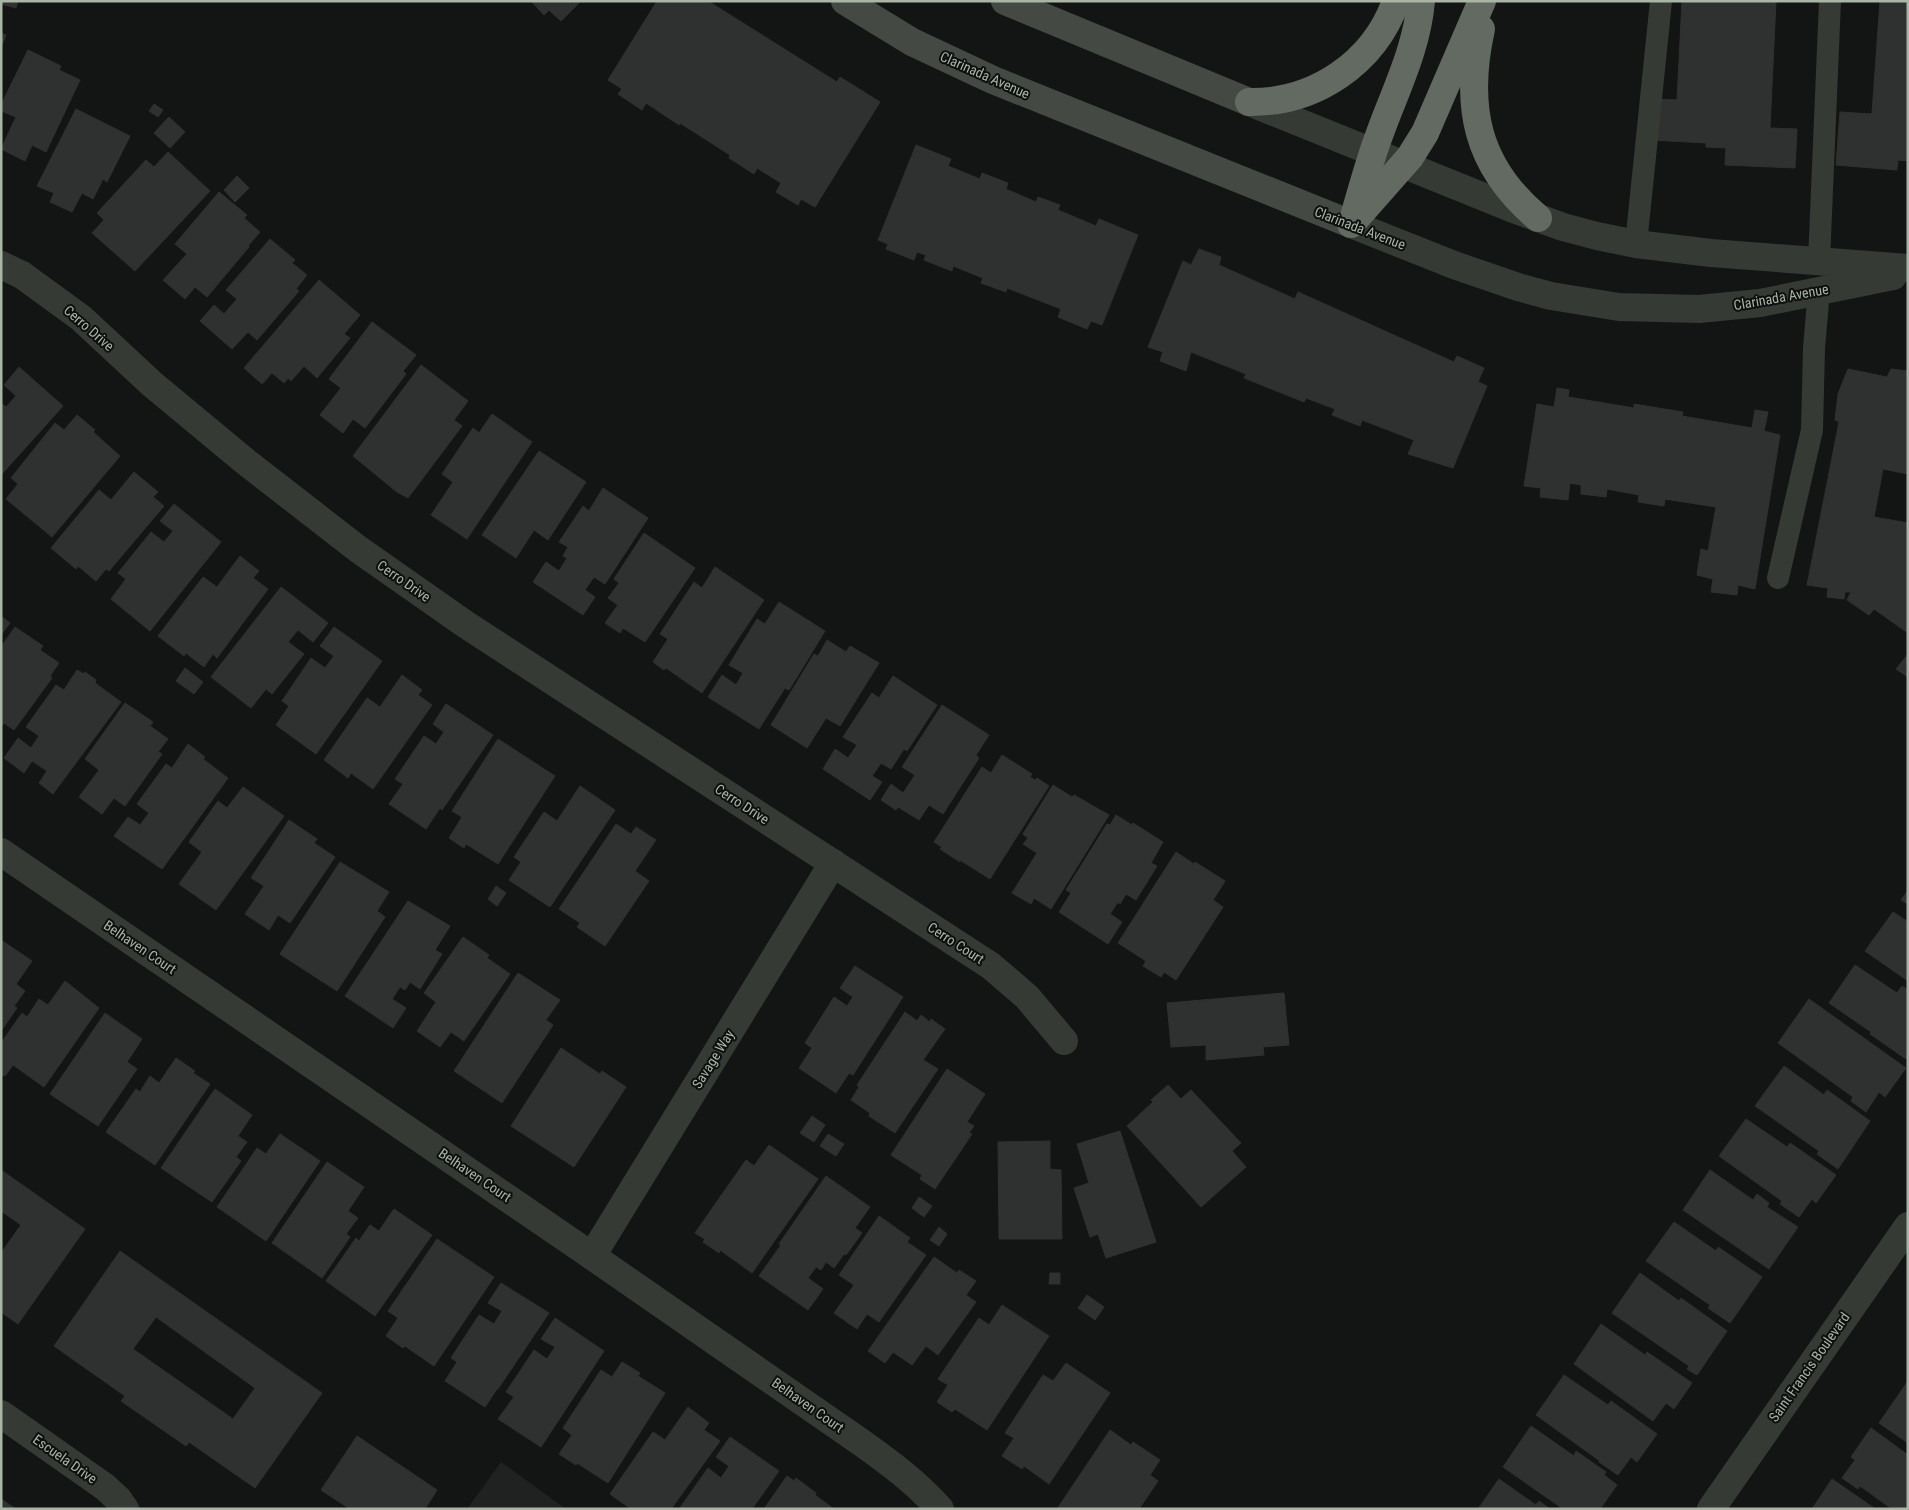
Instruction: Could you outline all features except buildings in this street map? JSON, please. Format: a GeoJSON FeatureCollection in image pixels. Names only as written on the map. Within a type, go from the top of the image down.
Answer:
{"type":"FeatureCollection","features":[{"type":"Feature","properties":{"kind":"highway"},"geometry":{"type":"LineString","coordinates":[[1249,102],[1289,98],[1310,92],[1344,72],[1368,49],[1386,23],[1396,1]]}},
{"type":"Feature","properties":{"kind":"highway"},"geometry":{"type":"LineString","coordinates":[[1351,224],[1374,152],[1409,57],[1421,1]]}},
{"type":"Feature","properties":{"kind":"highway"},"geometry":{"type":"LineString","coordinates":[[1351,224],[1418,146],[1435,114],[1482,1]]}},
{"type":"Feature","properties":{"kind":"highway"},"geometry":{"type":"LineString","coordinates":[[1488,1],[1478,42],[1474,74],[1474,107],[1477,121],[1486,152],[1503,183],[1538,218]]}},
{"type":"Feature","properties":{"kind":"main road","name":"Clarinada Avenue"},"geometry":{"type":"LineString","coordinates":[[845,1],[912,42],[993,80],[1351,224]]}},
{"type":"Feature","properties":{"kind":"main road","name":"Clarinada Avenue"},"geometry":{"type":"LineString","coordinates":[[1005,1],[1249,102]]}},
{"type":"Feature","properties":{"kind":"street","name":"Clarinada Avenue"},"geometry":{"type":"LineString","coordinates":[[1249,102],[1538,218],[1589,233],[1636,244],[1712,253],[1908,268]]}},
{"type":"Feature","properties":{"kind":"street","name":"Clarinada Avenue"},"geometry":{"type":"LineString","coordinates":[[1351,224],[1495,280],[1551,296],[1619,307],[1699,309],[1760,303],[1908,273]]}},
{"type":"Feature","properties":{"kind":"street","name":"Cerro Drive"},"geometry":{"type":"LineString","coordinates":[[1,264],[22,275],[81,318],[152,384],[246,462],[358,549],[465,624],[833,863]]}},
{"type":"Feature","properties":{"kind":"street","name":"Belhaven Court"},"geometry":{"type":"LineString","coordinates":[[1,852],[894,1465],[924,1491],[940,1509]]}},
{"type":"Feature","properties":{"kind":"street","name":"Cerro Court"},"geometry":{"type":"LineString","coordinates":[[833,863],[991,966],[1027,998],[1064,1040]]}},
{"type":"Feature","properties":{"kind":"street","name":"Savage Way"},"geometry":{"type":"LineString","coordinates":[[592,1256],[833,863]]}},
{"type":"Feature","properties":{"kind":"street","name":"Saint Francis Boulevard"},"geometry":{"type":"LineString","coordinates":[[1711,1509],[1908,1226]]}},
{"type":"Feature","properties":{"kind":"street","name":"Escuela Drive"},"geometry":{"type":"LineString","coordinates":[[1,1414],[105,1487],[118,1499],[125,1509]]}},
{"type":"Feature","properties":{"kind":"lane"},"geometry":{"type":"LineString","coordinates":[[1636,244],[1661,1]]}},
{"type":"Feature","properties":{"kind":"lane"},"geometry":{"type":"LineString","coordinates":[[1819,261],[1830,1]]}},
{"type":"Feature","properties":{"kind":"lane"},"geometry":{"type":"LineString","coordinates":[[1778,578],[1812,430],[1814,348],[1819,290]]}},
{"type":"Feature","properties":{"kind":"shaded area"},"geometry":{"type":"Polygon","coordinates":[[[501,1462],[566,1509],[467,1509],[501,1462]]]}}]}
